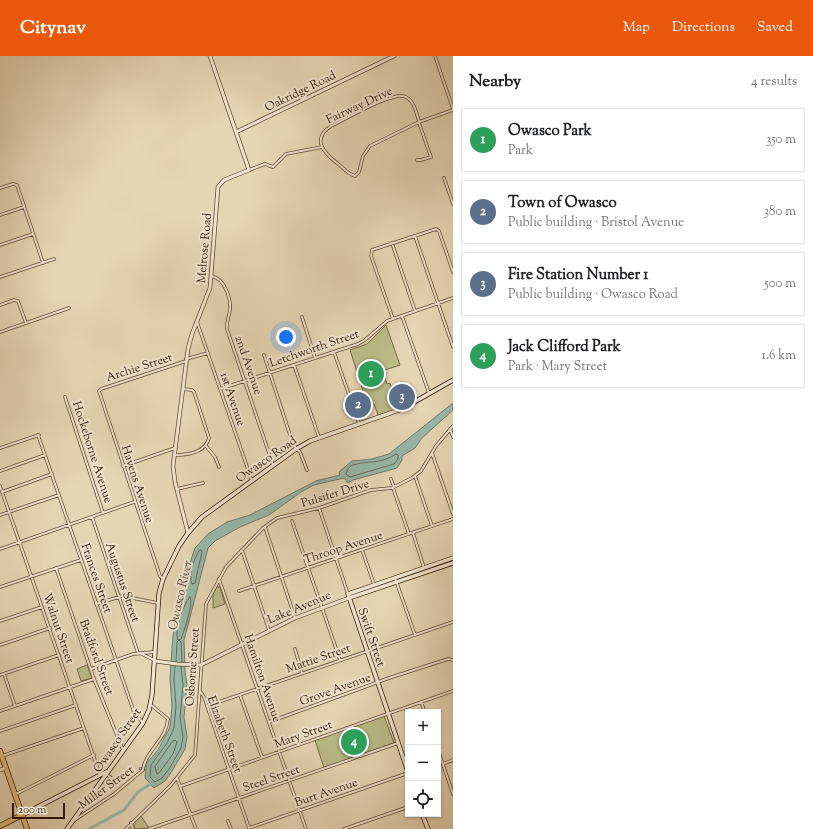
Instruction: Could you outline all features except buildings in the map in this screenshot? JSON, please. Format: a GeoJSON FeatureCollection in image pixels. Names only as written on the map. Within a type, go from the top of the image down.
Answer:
{"type":"FeatureCollection","features":[{"type":"Feature","properties":{"kind":"highway"},"geometry":{"type":"LineString","coordinates":[[0,751],[27,829]]}},
{"type":"Feature","properties":{"kind":"highway"},"geometry":{"type":"LineString","coordinates":[[2,824],[22,815]]}},
{"type":"Feature","properties":{"kind":"main road","name":"Owasco Road"},"geometry":{"type":"LineString","coordinates":[[163,580],[175,553],[188,533],[207,514],[296,449],[319,438],[404,408],[453,380]]}},
{"type":"Feature","properties":{"kind":"main road","name":"Lake Avenue"},"geometry":{"type":"LineString","coordinates":[[396,580],[424,568],[453,561]]}},
{"type":"Feature","properties":{"kind":"main road","name":"Lake Avenue"},"geometry":{"type":"LineString","coordinates":[[348,596],[453,561]]}},
{"type":"Feature","properties":{"kind":"main road","name":"Owasco Street"},"geometry":{"type":"LineString","coordinates":[[67,829],[102,777],[106,774],[143,723],[150,704],[156,652],[158,603],[163,580]]}},
{"type":"Feature","properties":{"kind":"main road","name":"Swift Street"},"geometry":{"type":"LineString","coordinates":[[348,596],[405,763]]}},
{"type":"Feature","properties":{"kind":"main road"},"geometry":{"type":"LineString","coordinates":[[22,815],[102,777],[111,767]]}},
{"type":"Feature","properties":{"kind":"main road"},"geometry":{"type":"LineString","coordinates":[[423,817],[428,829]]}},
{"type":"Feature","properties":{"kind":"street"},"geometry":{"type":"LineString","coordinates":[[210,56],[249,170],[265,164],[274,167],[280,159],[288,154],[306,152],[322,147],[326,154],[353,176],[356,176],[363,156],[370,146],[419,122],[453,110],[435,56]]}},
{"type":"Feature","properties":{"kind":"street","name":"Oakridge Road"},"geometry":{"type":"LineString","coordinates":[[236,132],[394,56]]}},
{"type":"Feature","properties":{"kind":"street","name":"Fairway Drive"},"geometry":{"type":"LineString","coordinates":[[322,147],[322,137],[327,129],[395,96],[402,95],[410,100],[431,157],[417,160]]}},
{"type":"Feature","properties":{"kind":"street","name":"Melrose Road"},"geometry":{"type":"LineString","coordinates":[[188,533],[173,473],[186,360],[190,339],[209,293],[212,276],[218,187],[224,180],[249,170]]}},
{"type":"Feature","properties":{"kind":"street"},"geometry":{"type":"LineString","coordinates":[[444,178],[453,204]]}},
{"type":"Feature","properties":{"kind":"street"},"geometry":{"type":"LineString","coordinates":[[0,188],[16,184],[43,263]]}},
{"type":"Feature","properties":{"kind":"street"},"geometry":{"type":"LineString","coordinates":[[0,215],[24,207]]}},
{"type":"Feature","properties":{"kind":"street"},"geometry":{"type":"LineString","coordinates":[[393,319],[370,254],[373,250],[435,229],[438,230],[440,234],[453,272]]}},
{"type":"Feature","properties":{"kind":"street"},"geometry":{"type":"LineString","coordinates":[[0,245],[33,234]]}},
{"type":"Feature","properties":{"kind":"street"},"geometry":{"type":"LineString","coordinates":[[415,236],[453,347]]}},
{"type":"Feature","properties":{"kind":"street"},"geometry":{"type":"LineString","coordinates":[[392,243],[415,311]]}},
{"type":"Feature","properties":{"kind":"street"},"geometry":{"type":"LineString","coordinates":[[0,277],[54,259]]}},
{"type":"Feature","properties":{"kind":"street","name":"2nd Avenue"},"geometry":{"type":"LineString","coordinates":[[212,276],[217,277],[220,281],[229,299],[230,310],[227,328],[273,465]]}},
{"type":"Feature","properties":{"kind":"street","name":"Letchworth Street"},"geometry":{"type":"LineString","coordinates":[[220,389],[362,342],[382,324],[453,298]]}},
{"type":"Feature","properties":{"kind":"street"},"geometry":{"type":"LineString","coordinates":[[0,305],[16,300],[26,323]]}},
{"type":"Feature","properties":{"kind":"street"},"geometry":{"type":"LineString","coordinates":[[0,332],[70,308]]}},
{"type":"Feature","properties":{"kind":"street"},"geometry":{"type":"LineString","coordinates":[[402,316],[430,394]]}},
{"type":"Feature","properties":{"kind":"street"},"geometry":{"type":"LineString","coordinates":[[302,317],[316,358]]}},
{"type":"Feature","properties":{"kind":"street","name":"1st Avenue"},"geometry":{"type":"LineString","coordinates":[[197,322],[252,481]]}},
{"type":"Feature","properties":{"kind":"street"},"geometry":{"type":"LineString","coordinates":[[334,352],[359,424]]}},
{"type":"Feature","properties":{"kind":"street","name":"Archie Street"},"geometry":{"type":"LineString","coordinates":[[99,393],[101,389],[208,353]]}},
{"type":"Feature","properties":{"kind":"street"},"geometry":{"type":"LineString","coordinates":[[264,355],[296,449],[300,452],[307,470]]}},
{"type":"Feature","properties":{"kind":"street"},"geometry":{"type":"LineString","coordinates":[[294,365],[319,438]]}},
{"type":"Feature","properties":{"kind":"street"},"geometry":{"type":"LineString","coordinates":[[174,455],[193,453],[206,446],[209,435],[196,397],[192,390],[183,389]]}},
{"type":"Feature","properties":{"kind":"street","name":"Havens Avenue"},"geometry":{"type":"LineString","coordinates":[[99,393],[134,502],[160,576],[163,580]]}},
{"type":"Feature","properties":{"kind":"street","name":"Hockeborne Avenue"},"geometry":{"type":"LineString","coordinates":[[65,397],[103,513]]}},
{"type":"Feature","properties":{"kind":"street","name":"Pulsifer Drive"},"geometry":{"type":"LineString","coordinates":[[290,515],[319,508],[371,490],[394,488],[415,476],[423,468],[432,453],[453,426]]}},
{"type":"Feature","properties":{"kind":"street"},"geometry":{"type":"LineString","coordinates":[[450,429],[453,437]]}},
{"type":"Feature","properties":{"kind":"street","name":"Frances Street"},"geometry":{"type":"LineString","coordinates":[[0,448],[38,435],[115,660],[134,712],[143,723]]}},
{"type":"Feature","properties":{"kind":"street"},"geometry":{"type":"LineString","coordinates":[[206,446],[213,454],[219,468]]}},
{"type":"Feature","properties":{"kind":"street"},"geometry":{"type":"LineString","coordinates":[[123,466],[175,448]]}},
{"type":"Feature","properties":{"kind":"street"},"geometry":{"type":"LineString","coordinates":[[432,453],[453,514]]}},
{"type":"Feature","properties":{"kind":"street"},"geometry":{"type":"LineString","coordinates":[[0,470],[45,455]]}},
{"type":"Feature","properties":{"kind":"street"},"geometry":{"type":"LineString","coordinates":[[2,492],[52,474]]}},
{"type":"Feature","properties":{"kind":"street"},"geometry":{"type":"LineString","coordinates":[[415,476],[432,526]]}},
{"type":"Feature","properties":{"kind":"street"},"geometry":{"type":"LineString","coordinates":[[391,479],[409,534]]}},
{"type":"Feature","properties":{"kind":"street"},"geometry":{"type":"LineString","coordinates":[[177,489],[203,483]]}},
{"type":"Feature","properties":{"kind":"street","name":"Walnut Street"},"geometry":{"type":"LineString","coordinates":[[0,486],[102,777]]}},
{"type":"Feature","properties":{"kind":"street"},"geometry":{"type":"LineString","coordinates":[[0,516],[59,495]]}},
{"type":"Feature","properties":{"kind":"street"},"geometry":{"type":"LineString","coordinates":[[0,549],[134,502]]}},
{"type":"Feature","properties":{"kind":"street","name":"Swift Street"},"geometry":{"type":"LineString","coordinates":[[319,508],[348,596]]}},
{"type":"Feature","properties":{"kind":"street","name":"Osborne Street"},"geometry":{"type":"LineString","coordinates":[[126,829],[178,778],[195,755],[206,604],[219,578],[226,567],[264,527],[277,518],[290,515]]}},
{"type":"Feature","properties":{"kind":"street","name":"Augustus Street"},"geometry":{"type":"LineString","coordinates":[[92,517],[139,653]]}},
{"type":"Feature","properties":{"kind":"street","name":"Throop Avenue"},"geometry":{"type":"LineString","coordinates":[[239,591],[453,520]]}},
{"type":"Feature","properties":{"kind":"street"},"geometry":{"type":"LineString","coordinates":[[292,521],[340,660]]}},
{"type":"Feature","properties":{"kind":"street"},"geometry":{"type":"LineString","coordinates":[[264,527],[295,618]]}},
{"type":"Feature","properties":{"kind":"street"},"geometry":{"type":"LineString","coordinates":[[413,533],[424,568]]}},
{"type":"Feature","properties":{"kind":"street"},"geometry":{"type":"LineString","coordinates":[[242,550],[270,630]]}},
{"type":"Feature","properties":{"kind":"street"},"geometry":{"type":"LineString","coordinates":[[362,550],[375,587]]}},
{"type":"Feature","properties":{"kind":"street"},"geometry":{"type":"LineString","coordinates":[[0,587],[81,560]]}},
{"type":"Feature","properties":{"kind":"street","name":"Bradford Street"},"geometry":{"type":"LineString","coordinates":[[56,568],[94,679],[123,750]]}},
{"type":"Feature","properties":{"kind":"street","name":"Hamilton Avenue"},"geometry":{"type":"LineString","coordinates":[[219,578],[306,829]]}},
{"type":"Feature","properties":{"kind":"street"},"geometry":{"type":"LineString","coordinates":[[396,580],[415,635]]}},
{"type":"Feature","properties":{"kind":"street"},"geometry":{"type":"LineString","coordinates":[[96,604],[119,596],[158,603]]}},
{"type":"Feature","properties":{"kind":"street","name":"Lake Avenue"},"geometry":{"type":"LineString","coordinates":[[155,660],[167,663],[191,665],[201,664],[295,618],[348,596]]}},
{"type":"Feature","properties":{"kind":"street"},"geometry":{"type":"LineString","coordinates":[[0,621],[42,607]]}},
{"type":"Feature","properties":{"kind":"street","name":"Mattie Street"},"geometry":{"type":"LineString","coordinates":[[207,706],[453,622]]}},
{"type":"Feature","properties":{"kind":"street"},"geometry":{"type":"LineString","coordinates":[[0,645],[50,628]]}},
{"type":"Feature","properties":{"kind":"street"},"geometry":{"type":"LineString","coordinates":[[295,649],[302,673]]}},
{"type":"Feature","properties":{"kind":"street"},"geometry":{"type":"LineString","coordinates":[[91,669],[139,653],[156,652]]}},
{"type":"Feature","properties":{"kind":"street"},"geometry":{"type":"LineString","coordinates":[[139,653],[155,660]]}},
{"type":"Feature","properties":{"kind":"street"},"geometry":{"type":"LineString","coordinates":[[0,676],[59,655]]}},
{"type":"Feature","properties":{"kind":"street","name":"Grove Avenue"},"geometry":{"type":"LineString","coordinates":[[269,722],[448,659],[453,660]]}},
{"type":"Feature","properties":{"kind":"street"},"geometry":{"type":"LineString","coordinates":[[4,674],[15,706]]}},
{"type":"Feature","properties":{"kind":"street"},"geometry":{"type":"LineString","coordinates":[[0,711],[94,679]]}},
{"type":"Feature","properties":{"kind":"street","name":"Elizabeth Street"},"geometry":{"type":"LineString","coordinates":[[199,690],[207,706],[249,829]]}},
{"type":"Feature","properties":{"kind":"street","name":"Mary Street"},"geometry":{"type":"LineString","coordinates":[[181,786],[453,691]]}},
{"type":"Feature","properties":{"kind":"street"},"geometry":{"type":"LineString","coordinates":[[240,694],[262,758]]}},
{"type":"Feature","properties":{"kind":"street"},"geometry":{"type":"LineString","coordinates":[[421,702],[424,709]]}},
{"type":"Feature","properties":{"kind":"street","name":"Miller Street"},"geometry":{"type":"LineString","coordinates":[[72,822],[114,794],[143,770],[144,765],[165,733],[168,722],[168,717],[150,704]]}},
{"type":"Feature","properties":{"kind":"street"},"geometry":{"type":"LineString","coordinates":[[0,731],[76,705]]}},
{"type":"Feature","properties":{"kind":"street"},"geometry":{"type":"LineString","coordinates":[[2,756],[84,728]]}},
{"type":"Feature","properties":{"kind":"street","name":"Steel Street"},"geometry":{"type":"LineString","coordinates":[[149,829],[398,743]]}},
{"type":"Feature","properties":{"kind":"street"},"geometry":{"type":"LineString","coordinates":[[15,794],[94,755]]}},
{"type":"Feature","properties":{"kind":"street"},"geometry":{"type":"LineString","coordinates":[[441,758],[453,794]]}},
{"type":"Feature","properties":{"kind":"street"},"geometry":{"type":"LineString","coordinates":[[443,764],[453,760]]}},
{"type":"Feature","properties":{"kind":"street"},"geometry":{"type":"LineString","coordinates":[[0,770],[6,768]]}},
{"type":"Feature","properties":{"kind":"street","name":"Burt Avenue"},"geometry":{"type":"LineString","coordinates":[[249,829],[405,773]]}},
{"type":"Feature","properties":{"kind":"street"},"geometry":{"type":"LineString","coordinates":[[106,774],[118,783]]}},
{"type":"Feature","properties":{"kind":"street"},"geometry":{"type":"LineString","coordinates":[[178,778],[196,829]]}},
{"type":"Feature","properties":{"kind":"street"},"geometry":{"type":"LineString","coordinates":[[344,829],[405,808]]}},
{"type":"Feature","properties":{"kind":"street"},"geometry":{"type":"LineString","coordinates":[[228,821],[231,829]]}},
{"type":"Feature","properties":{"kind":"street"},"geometry":{"type":"LineString","coordinates":[[131,823],[134,829]]}},
{"type":"Feature","properties":{"kind":"green space"},"geometry":{"type":"Polygon","coordinates":[[[386,325],[400,365],[382,371],[387,384],[390,383],[398,411],[379,417],[374,404],[366,400],[350,350],[367,344],[386,325]]]}},
{"type":"Feature","properties":{"kind":"green space"},"geometry":{"type":"Polygon","coordinates":[[[217,587],[220,587],[225,604],[213,608],[213,594],[217,587]]]}},
{"type":"Feature","properties":{"kind":"green space"},"geometry":{"type":"Polygon","coordinates":[[[87,665],[92,678],[81,681],[77,669],[87,665]]]}},
{"type":"Feature","properties":{"kind":"green space"},"geometry":{"type":"Polygon","coordinates":[[[384,716],[394,743],[324,768],[315,740],[384,716]]]}},
{"type":"Feature","properties":{"kind":"green space"},"geometry":{"type":"Polygon","coordinates":[[[141,816],[149,828],[135,829],[133,822],[141,816]]]}},
{"type":"Feature","properties":{"kind":"water"},"geometry":{"type":"Polygon","coordinates":[[[453,403],[453,410],[422,438],[415,448],[402,456],[402,460],[397,468],[353,480],[348,483],[344,478],[314,485],[301,492],[269,515],[240,527],[215,541],[208,548],[184,640],[187,685],[184,717],[187,737],[185,749],[165,781],[154,788],[145,778],[146,769],[140,770],[139,768],[146,767],[146,764],[158,750],[170,727],[172,706],[170,678],[173,636],[176,618],[185,594],[189,566],[195,548],[208,534],[227,522],[250,515],[316,481],[340,475],[339,472],[352,461],[372,459],[389,454],[453,403]]]}},
{"type":"Feature","properties":{"kind":"waterway","name":"Owasco River"},"geometry":{"type":"LineString","coordinates":[[89,829],[124,810],[138,792],[152,783]]}},
{"type":"Feature","properties":{"kind":"place","name":"Owasco Park"},"geometry":{"type":"Point","coordinates":[371,374]}},
{"type":"Feature","properties":{"kind":"place","name":"Fire Station Number 1"},"geometry":{"type":"Point","coordinates":[402,397]}},
{"type":"Feature","properties":{"kind":"place","name":"Town of Owasco"},"geometry":{"type":"Point","coordinates":[358,405]}},
{"type":"Feature","properties":{"kind":"place","name":"Jack Clifford Park"},"geometry":{"type":"Point","coordinates":[354,742]}}]}
